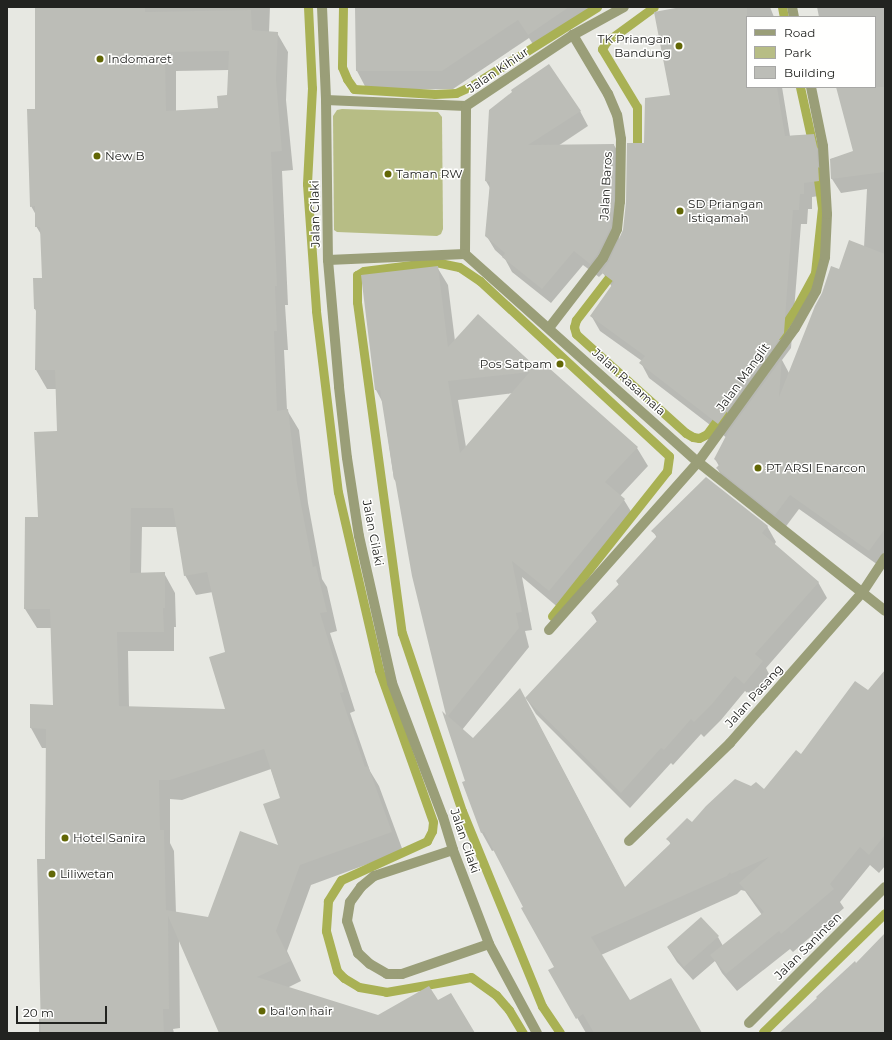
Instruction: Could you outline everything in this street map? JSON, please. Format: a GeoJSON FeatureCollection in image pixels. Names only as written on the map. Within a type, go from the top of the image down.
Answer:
{"type":"FeatureCollection","features":[{"type":"Feature","properties":{"kind":"street","name":"Jalan Cilaki"},"geometry":{"type":"LineString","coordinates":[[322,7],[326,100],[328,260],[339,387],[347,458],[359,536],[392,683],[489,944],[537,1033]]}},
{"type":"Feature","properties":{"kind":"street","name":"Jalan Kihiur"},"geometry":{"type":"LineString","coordinates":[[326,100],[466,106],[573,35],[624,7]]}},
{"type":"Feature","properties":{"kind":"street","name":"Jalan Baros"},"geometry":{"type":"LineString","coordinates":[[548,328],[603,258],[617,229],[620,202],[621,139],[617,115],[608,94],[573,35]]}},
{"type":"Feature","properties":{"kind":"street","name":"Jalan Manglit"},"geometry":{"type":"LineString","coordinates":[[549,630],[698,462],[795,328],[816,291],[825,257],[827,214],[823,146],[811,88]]}},
{"type":"Feature","properties":{"kind":"street"},"geometry":{"type":"LineString","coordinates":[[328,260],[465,254],[466,106]]}},
{"type":"Feature","properties":{"kind":"street","name":"Jalan Rasamala"},"geometry":{"type":"LineString","coordinates":[[465,254],[698,462],[885,611]]}},
{"type":"Feature","properties":{"kind":"street","name":"Jalan Pasang"},"geometry":{"type":"LineString","coordinates":[[629,841],[730,743],[862,593],[885,558]]}},
{"type":"Feature","properties":{"kind":"street"},"geometry":{"type":"LineString","coordinates":[[453,850],[374,876],[361,887],[350,902],[347,921],[358,953],[370,964],[387,974],[402,974],[489,944]]}},
{"type":"Feature","properties":{"kind":"street","name":"Jalan Saninten"},"geometry":{"type":"LineString","coordinates":[[749,1023],[885,887]]}},
{"type":"Feature","properties":{"kind":"green space","name":"Taman RW"},"geometry":{"type":"Polygon","coordinates":[[[337,110],[438,112],[442,117],[443,229],[441,234],[437,236],[337,232],[334,230],[333,116],[337,110]]]}},
{"type":"Feature","properties":{"kind":"building"},"geometry":{"type":"Polygon","coordinates":[[[355,7],[569,7],[528,35],[518,20],[442,71],[356,71],[355,7]]]}},
{"type":"Feature","properties":{"kind":"building"},"geometry":{"type":"Polygon","coordinates":[[[681,7],[747,7],[746,88],[777,88],[785,136],[814,134],[817,147],[819,181],[804,183],[804,194],[800,194],[799,210],[793,210],[784,333],[718,424],[639,363],[645,356],[590,316],[614,282],[601,272],[609,261],[623,230],[626,202],[627,143],[644,143],[645,98],[670,95],[654,12],[681,7]]]}},
{"type":"Feature","properties":{"kind":"building"},"geometry":{"type":"Polygon","coordinates":[[[35,8],[145,8],[145,12],[251,10],[252,30],[278,32],[276,79],[282,151],[271,152],[277,286],[275,286],[277,331],[274,331],[277,411],[288,409],[297,483],[313,567],[316,566],[327,612],[320,613],[344,692],[340,693],[365,767],[368,766],[392,832],[300,865],[276,931],[291,961],[257,977],[378,1015],[429,986],[438,1000],[451,993],[475,1033],[219,1033],[168,916],[169,1009],[163,1009],[164,1033],[41,1033],[37,859],[45,859],[46,729],[30,728],[30,704],[53,705],[50,609],[24,609],[25,517],[38,517],[34,432],[57,431],[55,370],[35,370],[36,309],[34,309],[33,278],[42,278],[40,227],[35,227],[35,206],[30,207],[27,109],[35,109],[35,8]],[[229,51],[165,52],[166,111],[218,108],[217,96],[227,95],[229,51]],[[131,508],[130,573],[165,572],[165,608],[163,608],[164,632],[117,632],[119,706],[225,709],[209,657],[225,652],[207,572],[184,576],[173,508],[131,508]],[[264,749],[170,780],[159,780],[160,830],[164,830],[166,910],[208,917],[240,831],[278,845],[263,804],[280,798],[264,749]]]}},
{"type":"Feature","properties":{"kind":"building"},"geometry":{"type":"Polygon","coordinates":[[[549,64],[581,111],[528,145],[614,144],[614,202],[611,227],[597,255],[590,264],[574,251],[542,289],[502,257],[505,253],[485,236],[490,182],[485,181],[489,110],[512,92],[511,90],[549,64]]]}},
{"type":"Feature","properties":{"kind":"building"},"geometry":{"type":"Polygon","coordinates":[[[885,87],[885,172],[831,179],[830,159],[853,151],[836,88],[885,87]]]}},
{"type":"Feature","properties":{"kind":"building"},"geometry":{"type":"Polygon","coordinates":[[[849,240],[885,254],[885,529],[869,551],[790,495],[775,515],[716,468],[720,464],[714,459],[728,432],[782,358],[779,397],[815,306],[822,293],[831,266],[839,269],[849,240]]]}},
{"type":"Feature","properties":{"kind":"building"},"geometry":{"type":"Polygon","coordinates":[[[438,266],[448,347],[478,314],[535,366],[540,360],[638,447],[605,482],[625,499],[549,591],[512,561],[522,612],[516,613],[519,628],[448,716],[473,738],[520,688],[625,887],[671,843],[666,839],[687,818],[692,822],[706,806],[735,779],[751,786],[756,782],[764,789],[796,750],[801,754],[855,681],[868,690],[885,670],[885,835],[869,855],[860,847],[830,884],[834,889],[781,934],[779,931],[726,974],[710,955],[764,912],[739,883],[769,857],[731,874],[730,872],[727,876],[591,937],[630,1000],[671,978],[702,1033],[594,1033],[583,1014],[576,1019],[548,970],[554,967],[521,908],[523,907],[484,832],[481,833],[462,782],[465,781],[442,711],[446,715],[412,576],[394,479],[380,390],[375,390],[361,275],[438,266]],[[530,372],[448,381],[460,453],[530,372]]]}},
{"type":"Feature","properties":{"kind":"building"},"geometry":{"type":"Polygon","coordinates":[[[706,477],[768,526],[762,533],[819,582],[755,654],[763,661],[744,684],[735,676],[712,704],[694,722],[691,719],[664,750],[661,748],[621,793],[525,698],[598,620],[591,613],[619,584],[616,581],[657,536],[651,531],[706,477]]]}},
{"type":"Feature","properties":{"kind":"building"},"geometry":{"type":"Polygon","coordinates":[[[701,917],[719,936],[684,967],[667,947],[701,917]]]}},
{"type":"Feature","properties":{"kind":"building"},"geometry":{"type":"Polygon","coordinates":[[[885,933],[885,1033],[779,1033],[855,961],[856,963],[885,933]]]}},
{"type":"Feature","properties":{"kind":"waterway"},"geometry":{"type":"LineString","coordinates":[[308,7],[312,88],[307,184],[316,311],[338,492],[379,670],[433,822],[432,831],[427,841],[341,880],[328,901],[326,931],[337,971],[344,978],[359,987],[386,992],[471,977],[496,995],[509,1010],[523,1033]]}},
{"type":"Feature","properties":{"kind":"waterway"},"geometry":{"type":"LineString","coordinates":[[343,7],[342,67],[347,79],[354,89],[435,94],[456,93],[471,86],[597,7]]}},
{"type":"Feature","properties":{"kind":"waterway"},"geometry":{"type":"LineString","coordinates":[[637,154],[637,107],[602,49],[606,42],[654,7]]}},
{"type":"Feature","properties":{"kind":"waterway"},"geometry":{"type":"LineString","coordinates":[[782,7],[784,16]]}},
{"type":"Feature","properties":{"kind":"waterway"},"geometry":{"type":"LineString","coordinates":[[800,88],[813,146]]}},
{"type":"Feature","properties":{"kind":"waterway"},"geometry":{"type":"LineString","coordinates":[[778,335],[795,310],[815,273],[822,208],[817,171]]}},
{"type":"Feature","properties":{"kind":"waterway"},"geometry":{"type":"LineString","coordinates":[[552,616],[667,471],[669,456],[480,281],[459,267],[435,262],[364,271],[357,275],[357,302],[402,633],[462,811],[542,1006],[560,1033]]}},
{"type":"Feature","properties":{"kind":"waterway"},"geometry":{"type":"LineString","coordinates":[[616,268],[576,320],[574,327],[576,334],[686,433],[693,437],[699,438],[707,434],[722,413]]}},
{"type":"Feature","properties":{"kind":"waterway"},"geometry":{"type":"LineString","coordinates":[[763,1032],[885,913]]}},
{"type":"Feature","properties":{"kind":"place","name":"TK Priangan Bandung"},"geometry":{"type":"Point","coordinates":[679,46]}},
{"type":"Feature","properties":{"kind":"place","name":"Indomaret"},"geometry":{"type":"Point","coordinates":[100,59]}},
{"type":"Feature","properties":{"kind":"place","name":"New B"},"geometry":{"type":"Point","coordinates":[97,156]}},
{"type":"Feature","properties":{"kind":"place","name":"Taman RW"},"geometry":{"type":"Point","coordinates":[388,174]}},
{"type":"Feature","properties":{"kind":"place","name":"SD Priangan Istiqamah"},"geometry":{"type":"Point","coordinates":[680,211]}},
{"type":"Feature","properties":{"kind":"place","name":"Pos Satpam"},"geometry":{"type":"Point","coordinates":[560,364]}},
{"type":"Feature","properties":{"kind":"place","name":"PT ARSI Enarcon"},"geometry":{"type":"Point","coordinates":[758,468]}},
{"type":"Feature","properties":{"kind":"place","name":"Hotel Sanira"},"geometry":{"type":"Point","coordinates":[65,838]}},
{"type":"Feature","properties":{"kind":"place","name":"Liliwetan"},"geometry":{"type":"Point","coordinates":[52,874]}},
{"type":"Feature","properties":{"kind":"place","name":"bal'on hair"},"geometry":{"type":"Point","coordinates":[262,1011]}}]}
